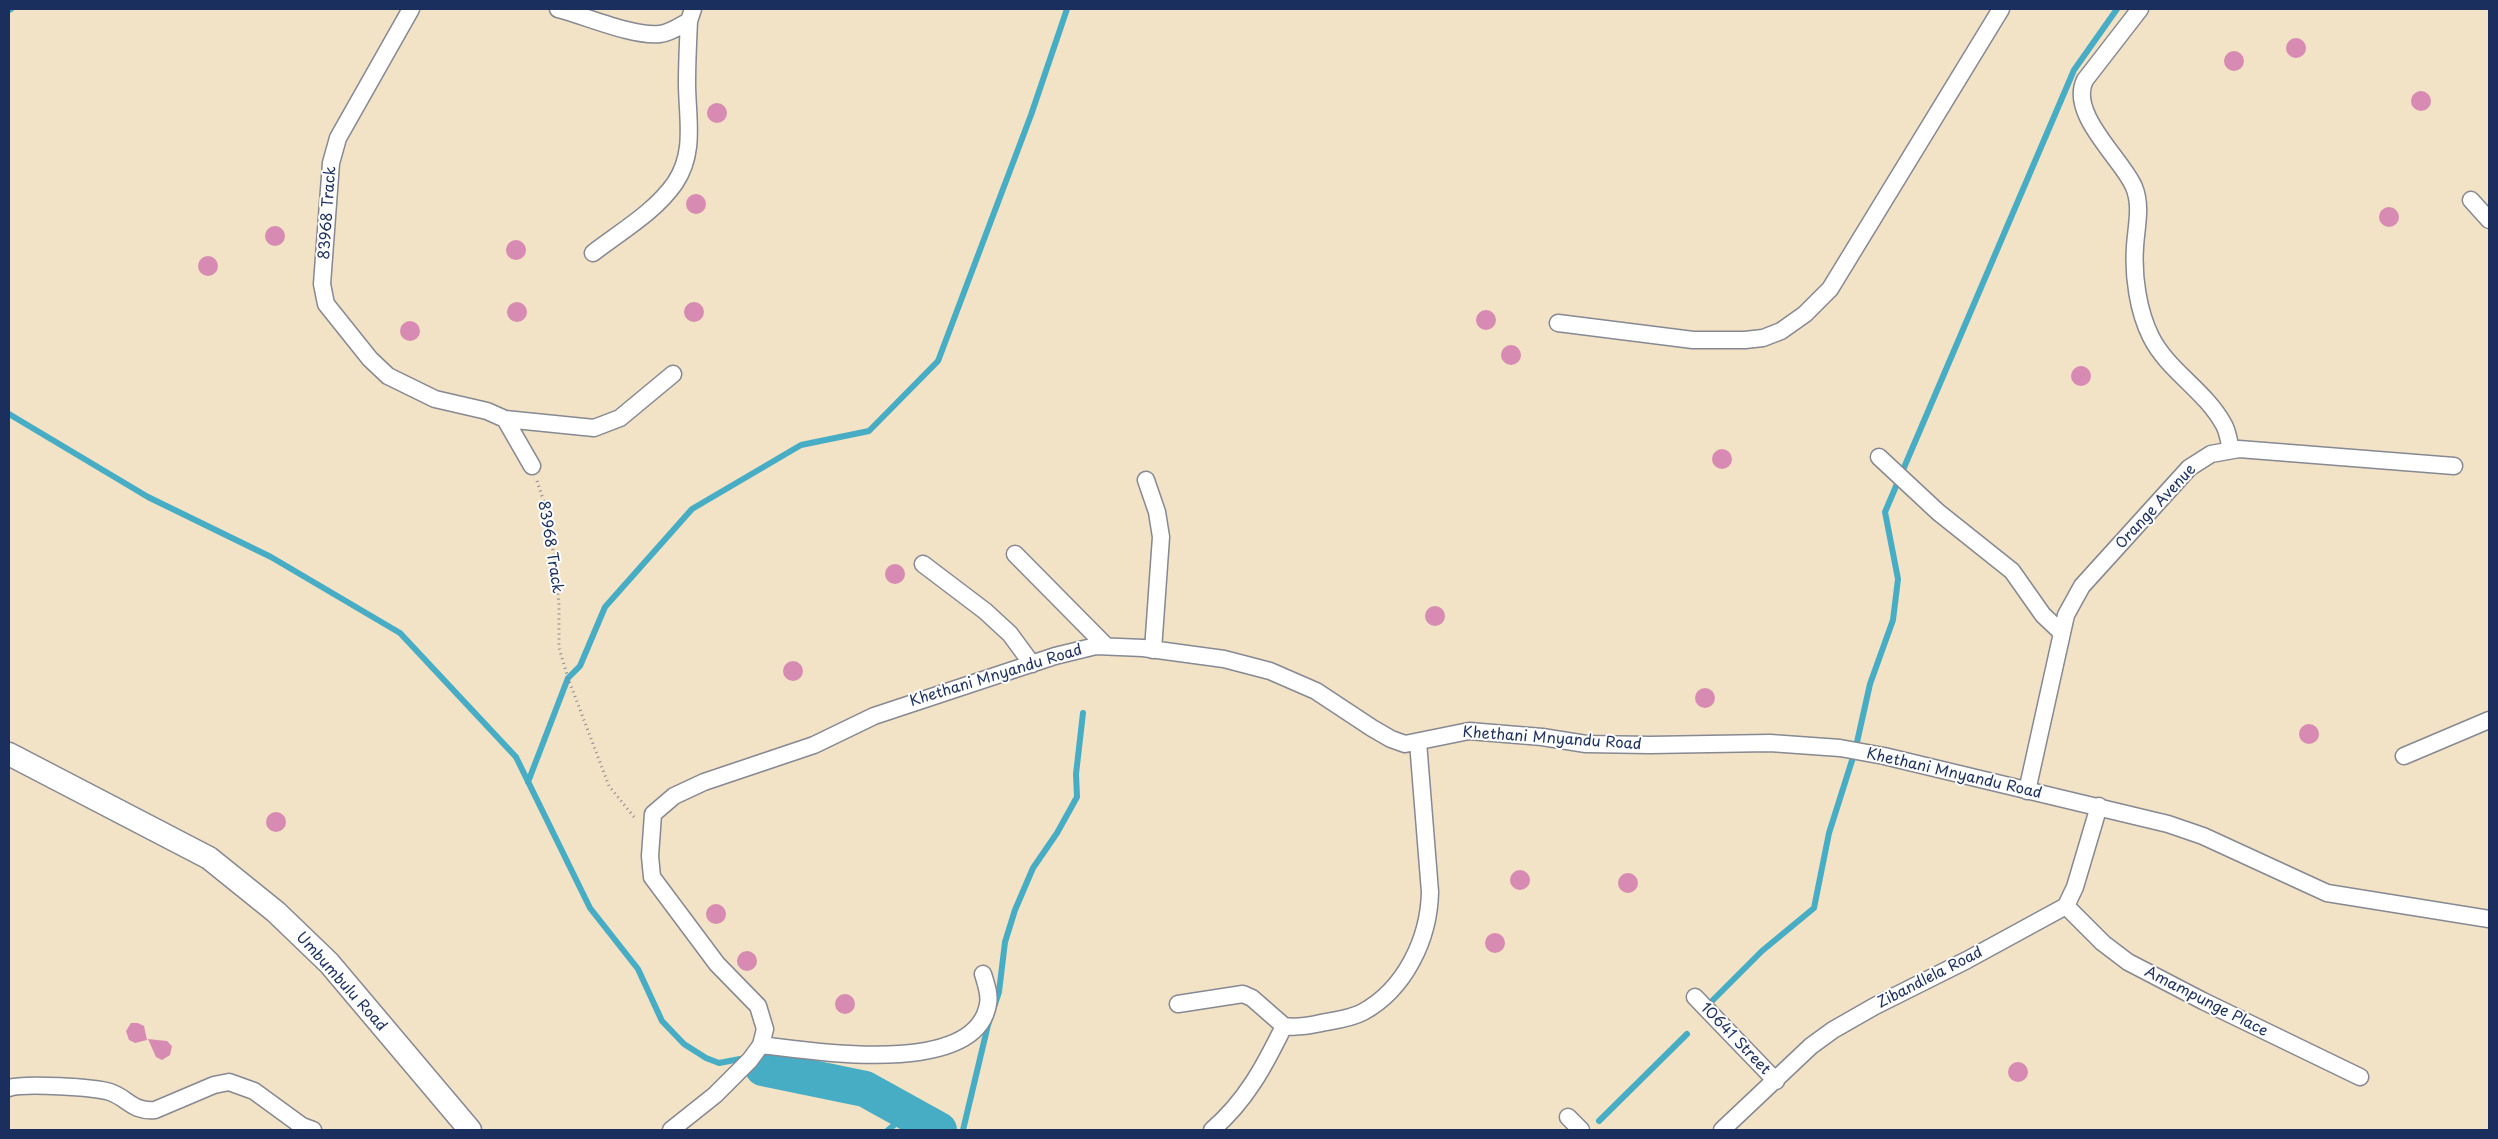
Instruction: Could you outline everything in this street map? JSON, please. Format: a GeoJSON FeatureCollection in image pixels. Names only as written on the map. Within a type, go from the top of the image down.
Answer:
{"type":"FeatureCollection","features":[{"type":"Feature","properties":{"kind":"main road","name":"Umbumbulu Road"},"geometry":{"type":"LineString","coordinates":[[9,754],[210,858],[276,912],[329,963],[470,1130]]}},
{"type":"Feature","properties":{"kind":"street","name":"83968 Track"},"geometry":{"type":"LineString","coordinates":[[411,9],[338,138],[331,163],[322,284],[326,304],[370,359],[388,376],[435,399],[487,410],[505,419],[594,428],[620,418],[673,374]]}},
{"type":"Feature","properties":{"kind":"street"},"geometry":{"type":"LineString","coordinates":[[558,9],[642,34],[662,34],[691,15]]}},
{"type":"Feature","properties":{"kind":"street"},"geometry":{"type":"LineString","coordinates":[[1558,323],[1718,342],[1763,338],[1781,331],[1805,314],[1830,289],[2001,9]]}},
{"type":"Feature","properties":{"kind":"street"},"geometry":{"type":"LineString","coordinates":[[2140,9],[2085,80],[2082,93],[2094,129],[2134,188],[2137,200],[2136,287],[2151,338],[2170,363],[2210,405],[2224,426],[2232,450]]}},
{"type":"Feature","properties":{"kind":"street"},"geometry":{"type":"LineString","coordinates":[[593,253],[654,205],[674,184],[685,166],[689,153],[690,132],[687,84],[691,15]]}},
{"type":"Feature","properties":{"kind":"street"},"geometry":{"type":"LineString","coordinates":[[2471,200],[2489,220]]}},
{"type":"Feature","properties":{"kind":"street"},"geometry":{"type":"LineString","coordinates":[[505,419],[532,466]]}},
{"type":"Feature","properties":{"kind":"street","name":"Orange Avenue"},"geometry":{"type":"LineString","coordinates":[[2027,791],[2062,633],[2070,608],[2082,586],[2189,468],[2211,454],[2232,450],[2264,450],[2454,466]]}},
{"type":"Feature","properties":{"kind":"street"},"geometry":{"type":"LineString","coordinates":[[1879,457],[1938,512],[2012,572],[2043,615],[2062,633]]}},
{"type":"Feature","properties":{"kind":"street"},"geometry":{"type":"LineString","coordinates":[[1146,480],[1157,512],[1161,537],[1153,650]]}},
{"type":"Feature","properties":{"kind":"street"},"geometry":{"type":"LineString","coordinates":[[1015,554],[1106,646]]}},
{"type":"Feature","properties":{"kind":"street"},"geometry":{"type":"LineString","coordinates":[[923,564],[1010,634],[1032,664]]}},
{"type":"Feature","properties":{"kind":"street","name":"Khethani Mnyandu Road"},"geometry":{"type":"LineString","coordinates":[[761,1045],[765,1029],[758,1006],[717,964],[652,877],[650,838],[653,814],[674,796],[704,782],[814,745],[874,716],[924,698],[1083,648],[1106,646],[1153,650],[1239,662],[1270,671],[1316,690],[1391,739],[1405,744],[1469,731],[1542,737],[1586,744],[1770,743],[1840,748],[1884,756],[2027,791],[2149,818],[2203,836],[2327,893],[2489,919]]}},
{"type":"Feature","properties":{"kind":"street"},"geometry":{"type":"LineString","coordinates":[[2404,756],[2489,720]]}},
{"type":"Feature","properties":{"kind":"street"},"geometry":{"type":"LineString","coordinates":[[1178,1004],[1243,994],[1252,998],[1284,1026],[1305,1026],[1363,1013],[1390,990],[1410,965],[1430,915],[1430,892],[1418,742]]}},
{"type":"Feature","properties":{"kind":"street"},"geometry":{"type":"LineString","coordinates":[[2066,906],[2075,887],[2099,806]]}},
{"type":"Feature","properties":{"kind":"street","name":"Amampunge Place"},"geometry":{"type":"LineString","coordinates":[[2066,906],[2103,943],[2128,962],[2203,1002],[2360,1078]]}},
{"type":"Feature","properties":{"kind":"street","name":"Zibandlela Road"},"geometry":{"type":"LineString","coordinates":[[1722,1130],[1811,1046],[1842,1025],[2066,906]]}},
{"type":"Feature","properties":{"kind":"street"},"geometry":{"type":"LineString","coordinates":[[671,1130],[715,1095],[750,1060],[761,1045],[857,1056],[912,1052],[949,1045],[973,1031],[983,1018],[988,1004],[988,990],[983,974]]}},
{"type":"Feature","properties":{"kind":"street","name":"10641 Street"},"geometry":{"type":"LineString","coordinates":[[1695,997],[1776,1081]]}},
{"type":"Feature","properties":{"kind":"street"},"geometry":{"type":"LineString","coordinates":[[1212,1130],[1249,1091],[1260,1074],[1284,1026]]}},
{"type":"Feature","properties":{"kind":"street"},"geometry":{"type":"LineString","coordinates":[[9,1088],[26,1084],[110,1092],[137,1109],[146,1111],[155,1110],[214,1085],[229,1082],[254,1090],[302,1126],[313,1130]]}},
{"type":"Feature","properties":{"kind":"street"},"geometry":{"type":"LineString","coordinates":[[1568,1117],[1582,1130]]}},
{"type":"Feature","properties":{"kind":"path","name":"83968 Track"},"geometry":{"type":"LineString","coordinates":[[532,466],[548,516],[559,603],[559,648],[568,678],[609,786],[650,838]]}},
{"type":"Feature","properties":{"kind":"building"},"geometry":{"type":"Polygon","coordinates":[[[2296,38],[2303,41],[2306,48],[2303,55],[2296,58],[2289,55],[2286,48],[2289,41],[2296,38]]]}},
{"type":"Feature","properties":{"kind":"building"},"geometry":{"type":"Polygon","coordinates":[[[2234,51],[2241,54],[2244,61],[2241,68],[2234,71],[2227,68],[2224,61],[2227,54],[2234,51]]]}},
{"type":"Feature","properties":{"kind":"building"},"geometry":{"type":"Polygon","coordinates":[[[2421,91],[2428,94],[2431,101],[2428,108],[2421,111],[2414,108],[2411,101],[2414,94],[2421,91]]]}},
{"type":"Feature","properties":{"kind":"building"},"geometry":{"type":"Polygon","coordinates":[[[717,103],[724,106],[727,113],[724,120],[717,123],[710,120],[707,113],[710,106],[717,103]]]}},
{"type":"Feature","properties":{"kind":"building"},"geometry":{"type":"Polygon","coordinates":[[[696,194],[703,197],[706,204],[703,211],[696,214],[689,211],[686,204],[689,197],[696,194]]]}},
{"type":"Feature","properties":{"kind":"building"},"geometry":{"type":"Polygon","coordinates":[[[2389,207],[2396,210],[2399,217],[2396,224],[2389,227],[2382,224],[2379,217],[2382,210],[2389,207]]]}},
{"type":"Feature","properties":{"kind":"building"},"geometry":{"type":"Polygon","coordinates":[[[275,226],[282,229],[285,236],[282,243],[275,246],[268,243],[265,236],[268,229],[275,226]]]}},
{"type":"Feature","properties":{"kind":"building"},"geometry":{"type":"Polygon","coordinates":[[[516,240],[523,243],[526,250],[523,257],[516,260],[509,257],[506,250],[509,243],[516,240]]]}},
{"type":"Feature","properties":{"kind":"building"},"geometry":{"type":"Polygon","coordinates":[[[208,256],[215,259],[218,266],[215,273],[208,276],[201,273],[198,266],[201,259],[208,256]]]}},
{"type":"Feature","properties":{"kind":"building"},"geometry":{"type":"Polygon","coordinates":[[[517,302],[524,305],[527,312],[524,319],[517,322],[510,319],[507,312],[510,305],[517,302]]]}},
{"type":"Feature","properties":{"kind":"building"},"geometry":{"type":"Polygon","coordinates":[[[694,302],[701,305],[704,312],[701,319],[694,322],[687,319],[684,312],[687,305],[694,302]]]}},
{"type":"Feature","properties":{"kind":"building"},"geometry":{"type":"Polygon","coordinates":[[[1486,310],[1493,313],[1496,320],[1493,327],[1486,330],[1479,327],[1476,320],[1479,313],[1486,310]]]}},
{"type":"Feature","properties":{"kind":"building"},"geometry":{"type":"Polygon","coordinates":[[[410,321],[417,324],[420,331],[417,338],[410,341],[403,338],[400,331],[403,324],[410,321]]]}},
{"type":"Feature","properties":{"kind":"building"},"geometry":{"type":"Polygon","coordinates":[[[1511,345],[1518,348],[1521,355],[1518,362],[1511,365],[1504,362],[1501,355],[1504,348],[1511,345]]]}},
{"type":"Feature","properties":{"kind":"building"},"geometry":{"type":"Polygon","coordinates":[[[2081,366],[2088,369],[2091,376],[2088,383],[2081,386],[2074,383],[2071,376],[2074,369],[2081,366]]]}},
{"type":"Feature","properties":{"kind":"building"},"geometry":{"type":"Polygon","coordinates":[[[1722,449],[1729,452],[1732,459],[1729,466],[1722,469],[1715,466],[1712,459],[1715,452],[1722,449]]]}},
{"type":"Feature","properties":{"kind":"building"},"geometry":{"type":"Polygon","coordinates":[[[895,564],[902,567],[905,574],[902,581],[895,584],[888,581],[885,574],[888,567],[895,564]]]}},
{"type":"Feature","properties":{"kind":"building"},"geometry":{"type":"Polygon","coordinates":[[[1435,606],[1442,609],[1445,616],[1442,623],[1435,626],[1428,623],[1425,616],[1428,609],[1435,606]]]}},
{"type":"Feature","properties":{"kind":"building"},"geometry":{"type":"Polygon","coordinates":[[[793,661],[800,664],[803,671],[800,678],[793,681],[786,678],[783,671],[786,664],[793,661]]]}},
{"type":"Feature","properties":{"kind":"building"},"geometry":{"type":"Polygon","coordinates":[[[1705,688],[1712,691],[1715,698],[1712,705],[1705,708],[1698,705],[1695,698],[1698,691],[1705,688]]]}},
{"type":"Feature","properties":{"kind":"building"},"geometry":{"type":"Polygon","coordinates":[[[2309,724],[2316,727],[2319,734],[2316,741],[2309,744],[2302,741],[2299,734],[2302,727],[2309,724]]]}},
{"type":"Feature","properties":{"kind":"building"},"geometry":{"type":"Polygon","coordinates":[[[276,812],[283,815],[286,822],[283,829],[276,832],[269,829],[266,822],[269,815],[276,812]]]}},
{"type":"Feature","properties":{"kind":"building"},"geometry":{"type":"Polygon","coordinates":[[[1520,870],[1527,873],[1530,880],[1527,887],[1520,890],[1513,887],[1510,880],[1513,873],[1520,870]]]}},
{"type":"Feature","properties":{"kind":"building"},"geometry":{"type":"Polygon","coordinates":[[[1628,873],[1635,876],[1638,883],[1635,890],[1628,893],[1621,890],[1618,883],[1621,876],[1628,873]]]}},
{"type":"Feature","properties":{"kind":"building"},"geometry":{"type":"Polygon","coordinates":[[[716,904],[723,907],[726,914],[723,921],[716,924],[709,921],[706,914],[709,907],[716,904]]]}},
{"type":"Feature","properties":{"kind":"building"},"geometry":{"type":"Polygon","coordinates":[[[1495,933],[1502,936],[1505,943],[1502,950],[1495,953],[1488,950],[1485,943],[1488,936],[1495,933]]]}},
{"type":"Feature","properties":{"kind":"building"},"geometry":{"type":"Polygon","coordinates":[[[747,951],[754,954],[757,961],[754,968],[747,971],[740,968],[737,961],[740,954],[747,951]]]}},
{"type":"Feature","properties":{"kind":"building"},"geometry":{"type":"Polygon","coordinates":[[[845,994],[852,997],[855,1004],[852,1011],[845,1014],[838,1011],[835,1004],[838,997],[845,994]]]}},
{"type":"Feature","properties":{"kind":"building"},"geometry":{"type":"Polygon","coordinates":[[[131,1023],[138,1023],[144,1026],[147,1040],[135,1043],[129,1040],[126,1031],[131,1023]]]}},
{"type":"Feature","properties":{"kind":"building"},"geometry":{"type":"Polygon","coordinates":[[[148,1039],[167,1041],[172,1046],[170,1055],[162,1060],[156,1057],[148,1039]]]}},
{"type":"Feature","properties":{"kind":"building"},"geometry":{"type":"Polygon","coordinates":[[[2018,1062],[2025,1065],[2028,1072],[2025,1079],[2018,1082],[2011,1079],[2008,1072],[2011,1065],[2018,1062]]]}},
{"type":"Feature","properties":{"kind":"waterway"},"geometry":{"type":"LineString","coordinates":[[528,782],[568,678],[580,666],[605,607],[692,509],[801,445],[869,431],[938,361],[1031,115],[1067,9]]}},
{"type":"Feature","properties":{"kind":"waterway"},"geometry":{"type":"LineString","coordinates":[[1711,1002],[1762,951],[1814,908],[1829,833],[1855,751],[1870,684],[1893,620],[1898,579],[1885,512],[2074,70],[2117,9]]}},
{"type":"Feature","properties":{"kind":"waterway"},"geometry":{"type":"LineString","coordinates":[[9,414],[148,497],[271,557],[400,633],[516,757],[590,908],[638,969],[662,1021],[684,1044],[706,1058],[719,1063],[740,1059]]}},
{"type":"Feature","properties":{"kind":"waterway"},"geometry":{"type":"LineString","coordinates":[[963,1130],[988,1025],[999,992],[1005,942],[1015,910],[1033,868],[1057,833],[1077,797],[1076,774],[1083,713]]}},
{"type":"Feature","properties":{"kind":"waterway"},"geometry":{"type":"LineString","coordinates":[[1599,1121],[1687,1034]]}},
{"type":"Feature","properties":{"kind":"waterway"},"geometry":{"type":"LineString","coordinates":[[763,1068],[865,1089],[939,1130]]}},
{"type":"Feature","properties":{"kind":"waterway"},"geometry":{"type":"LineString","coordinates":[[888,1130],[909,1113]]}}]}
